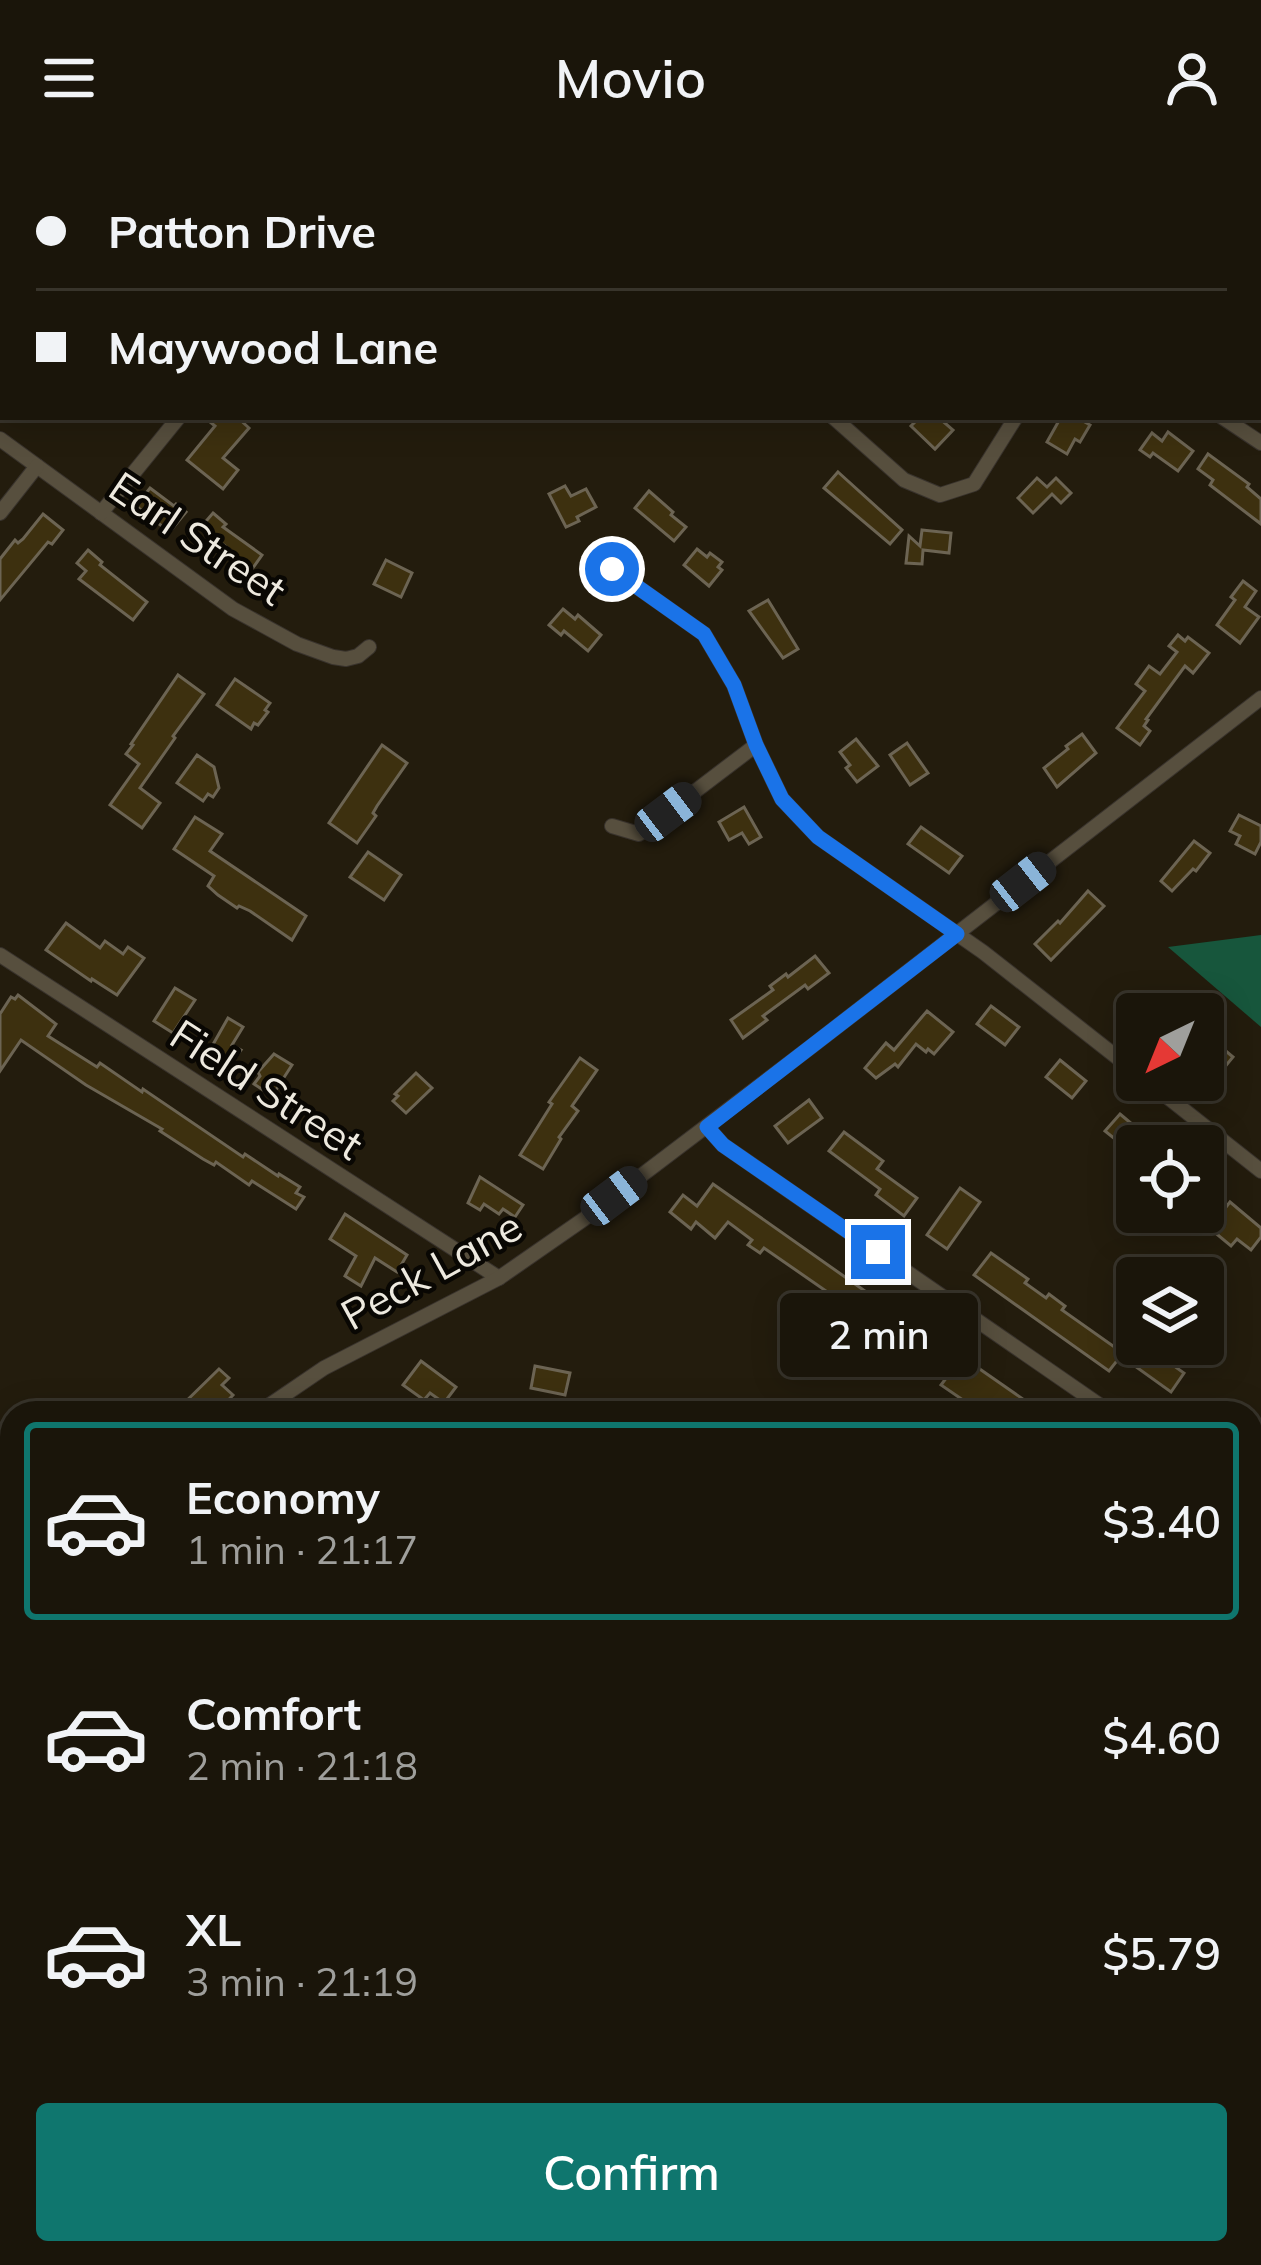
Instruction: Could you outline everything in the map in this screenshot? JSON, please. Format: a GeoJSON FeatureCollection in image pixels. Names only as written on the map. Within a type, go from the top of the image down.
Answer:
{"type":"FeatureCollection","features":[{"type":"Feature","properties":{"kind":"street"},"geometry":{"type":"LineString","coordinates":[[101,512],[177,420]]}},
{"type":"Feature","properties":{"kind":"street"},"geometry":{"type":"LineString","coordinates":[[835,420],[904,480],[940,495],[974,484],[1014,420]]}},
{"type":"Feature","properties":{"kind":"street"},"geometry":{"type":"LineString","coordinates":[[1226,420],[1261,443]]}},
{"type":"Feature","properties":{"kind":"street","name":"Earl Street"},"geometry":{"type":"LineString","coordinates":[[0,439],[233,609],[333,658],[346,659],[369,647]]}},
{"type":"Feature","properties":{"kind":"street"},"geometry":{"type":"LineString","coordinates":[[0,513],[37,466]]}},
{"type":"Feature","properties":{"kind":"street"},"geometry":{"type":"LineString","coordinates":[[612,569],[704,634],[734,685],[782,799],[818,837],[957,934],[1116,1057]]}},
{"type":"Feature","properties":{"kind":"street","name":"Peck Lane"},"geometry":{"type":"LineString","coordinates":[[276,1401],[324,1368],[499,1278],[707,1127],[1261,698]]}},
{"type":"Feature","properties":{"kind":"street"},"geometry":{"type":"LineString","coordinates":[[612,826],[639,834],[756,745]]}},
{"type":"Feature","properties":{"kind":"street","name":"Field Street"},"geometry":{"type":"LineString","coordinates":[[0,955],[499,1278]]}},
{"type":"Feature","properties":{"kind":"street"},"geometry":{"type":"LineString","coordinates":[[1173,1101],[1261,1171]]}},
{"type":"Feature","properties":{"kind":"street"},"geometry":{"type":"LineString","coordinates":[[707,1127],[723,1145],[1094,1401]]}},
{"type":"Feature","properties":{"kind":"green space"},"geometry":{"type":"Polygon","coordinates":[[[1261,935],[1261,1027],[1224,993],[1168,947],[1261,935]]]}},
{"type":"Feature","properties":{"kind":"building"},"geometry":{"type":"Polygon","coordinates":[[[208,420],[240,420],[249,428],[223,458],[238,470],[223,489],[187,460],[215,426],[208,420]]]}},
{"type":"Feature","properties":{"kind":"building"},"geometry":{"type":"Polygon","coordinates":[[[917,420],[941,420],[953,430],[935,449],[911,426],[917,420]]]}},
{"type":"Feature","properties":{"kind":"building"},"geometry":{"type":"Polygon","coordinates":[[[1059,420],[1090,425],[1067,454],[1047,442],[1059,420]]]}},
{"type":"Feature","properties":{"kind":"building"},"geometry":{"type":"Polygon","coordinates":[[[1168,432],[1193,451],[1178,471],[1153,453],[1150,457],[1140,450],[1152,433],[1162,441],[1168,432]]]}},
{"type":"Feature","properties":{"kind":"building"},"geometry":{"type":"Polygon","coordinates":[[[1208,454],[1249,484],[1261,499],[1261,524],[1210,485],[1213,480],[1198,469],[1208,454]]]}},
{"type":"Feature","properties":{"kind":"building"},"geometry":{"type":"Polygon","coordinates":[[[838,472],[902,530],[890,544],[824,488],[838,472]]]}},
{"type":"Feature","properties":{"kind":"building"},"geometry":{"type":"Polygon","coordinates":[[[1037,478],[1047,487],[1056,478],[1071,493],[1061,503],[1052,494],[1033,513],[1018,498],[1037,478]]]}},
{"type":"Feature","properties":{"kind":"building"},"geometry":{"type":"Polygon","coordinates":[[[565,486],[571,496],[586,489],[596,507],[566,527],[549,494],[565,486]]]}},
{"type":"Feature","properties":{"kind":"building"},"geometry":{"type":"Polygon","coordinates":[[[150,488],[186,512],[172,529],[136,506],[150,488]]]}},
{"type":"Feature","properties":{"kind":"building"},"geometry":{"type":"Polygon","coordinates":[[[649,491],[686,527],[674,541],[635,508],[649,491]]]}},
{"type":"Feature","properties":{"kind":"building"},"geometry":{"type":"Polygon","coordinates":[[[213,513],[226,524],[223,527],[262,555],[250,572],[225,555],[229,549],[201,527],[213,513]]]}},
{"type":"Feature","properties":{"kind":"building"},"geometry":{"type":"Polygon","coordinates":[[[43,514],[63,530],[0,600],[0,559],[43,514]]]}},
{"type":"Feature","properties":{"kind":"building"},"geometry":{"type":"Polygon","coordinates":[[[922,530],[951,533],[949,553],[923,550],[922,564],[906,563],[909,536],[920,546],[922,530]]]}},
{"type":"Feature","properties":{"kind":"building"},"geometry":{"type":"Polygon","coordinates":[[[697,549],[722,562],[718,567],[722,570],[709,586],[684,565],[697,549]]]}},
{"type":"Feature","properties":{"kind":"building"},"geometry":{"type":"Polygon","coordinates":[[[88,550],[147,602],[133,620],[79,579],[86,571],[77,563],[88,550]]]}},
{"type":"Feature","properties":{"kind":"building"},"geometry":{"type":"Polygon","coordinates":[[[386,560],[412,573],[401,597],[374,584],[386,560]]]}},
{"type":"Feature","properties":{"kind":"building"},"geometry":{"type":"Polygon","coordinates":[[[1243,581],[1256,591],[1245,607],[1259,617],[1240,643],[1217,625],[1243,581]]]}},
{"type":"Feature","properties":{"kind":"building"},"geometry":{"type":"Polygon","coordinates":[[[768,600],[798,649],[783,658],[749,611],[768,600]]]}},
{"type":"Feature","properties":{"kind":"building"},"geometry":{"type":"Polygon","coordinates":[[[563,609],[601,635],[588,651],[549,625],[563,609]]]}},
{"type":"Feature","properties":{"kind":"building"},"geometry":{"type":"Polygon","coordinates":[[[1178,635],[1209,653],[1193,673],[1185,666],[1146,719],[1144,726],[1150,731],[1140,745],[1117,728],[1145,691],[1136,684],[1149,666],[1160,674],[1177,652],[1169,646],[1178,635]]]}},
{"type":"Feature","properties":{"kind":"building"},"geometry":{"type":"Polygon","coordinates":[[[178,675],[204,694],[140,788],[160,803],[142,828],[110,805],[139,764],[126,754],[131,744],[178,675]]]}},
{"type":"Feature","properties":{"kind":"building"},"geometry":{"type":"Polygon","coordinates":[[[235,679],[270,703],[268,712],[251,729],[217,705],[235,679]]]}},
{"type":"Feature","properties":{"kind":"building"},"geometry":{"type":"Polygon","coordinates":[[[1082,734],[1096,753],[1057,787],[1044,768],[1082,734]]]}},
{"type":"Feature","properties":{"kind":"building"},"geometry":{"type":"Polygon","coordinates":[[[856,739],[878,766],[857,782],[840,752],[856,739]]]}},
{"type":"Feature","properties":{"kind":"building"},"geometry":{"type":"Polygon","coordinates":[[[907,743],[928,773],[910,785],[890,755],[907,743]]]}},
{"type":"Feature","properties":{"kind":"building"},"geometry":{"type":"Polygon","coordinates":[[[382,745],[407,763],[357,843],[329,823],[382,745]]]}},
{"type":"Feature","properties":{"kind":"building"},"geometry":{"type":"Polygon","coordinates":[[[197,755],[214,767],[219,788],[203,801],[177,783],[197,755]]]}},
{"type":"Feature","properties":{"kind":"building"},"geometry":{"type":"Polygon","coordinates":[[[744,807],[761,837],[749,844],[742,833],[729,840],[719,822],[744,807]]]}},
{"type":"Feature","properties":{"kind":"building"},"geometry":{"type":"Polygon","coordinates":[[[1239,815],[1261,826],[1255,854],[1236,844],[1240,836],[1230,831],[1239,815]]]}},
{"type":"Feature","properties":{"kind":"building"},"geometry":{"type":"Polygon","coordinates":[[[195,817],[222,834],[210,851],[306,916],[292,940],[218,895],[208,886],[214,876],[174,849],[195,817]]]}},
{"type":"Feature","properties":{"kind":"building"},"geometry":{"type":"Polygon","coordinates":[[[921,827],[962,856],[949,873],[908,844],[921,827]]]}},
{"type":"Feature","properties":{"kind":"building"},"geometry":{"type":"Polygon","coordinates":[[[1194,841],[1210,853],[1172,891],[1161,881],[1194,841]]]}},
{"type":"Feature","properties":{"kind":"building"},"geometry":{"type":"Polygon","coordinates":[[[368,852],[401,875],[384,900],[350,877],[368,852]]]}},
{"type":"Feature","properties":{"kind":"building"},"geometry":{"type":"Polygon","coordinates":[[[1088,891],[1104,906],[1051,960],[1035,944],[1088,891]]]}},
{"type":"Feature","properties":{"kind":"building"},"geometry":{"type":"Polygon","coordinates":[[[66,923],[100,948],[105,941],[123,954],[128,947],[144,958],[117,995],[46,950],[66,923]]]}},
{"type":"Feature","properties":{"kind":"building"},"geometry":{"type":"Polygon","coordinates":[[[815,956],[829,973],[763,1016],[767,1020],[743,1038],[731,1020],[815,956]]]}},
{"type":"Feature","properties":{"kind":"building"},"geometry":{"type":"Polygon","coordinates":[[[175,988],[195,1000],[173,1033],[154,1021],[175,988]]]}},
{"type":"Feature","properties":{"kind":"building"},"geometry":{"type":"Polygon","coordinates":[[[18,995],[56,1024],[48,1036],[300,1187],[296,1193],[304,1197],[296,1209],[252,1181],[249,1185],[216,1162],[203,1159],[21,1040],[0,1071],[0,1014],[11,997],[18,995]]]}},
{"type":"Feature","properties":{"kind":"building"},"geometry":{"type":"Polygon","coordinates":[[[991,1006],[1019,1027],[1005,1045],[977,1024],[991,1006]]]}},
{"type":"Feature","properties":{"kind":"building"},"geometry":{"type":"Polygon","coordinates":[[[927,1011],[953,1032],[934,1054],[916,1044],[898,1067],[895,1064],[876,1078],[865,1068],[886,1043],[894,1050],[927,1011]]]}},
{"type":"Feature","properties":{"kind":"building"},"geometry":{"type":"Polygon","coordinates":[[[228,1018],[243,1027],[232,1045],[241,1050],[233,1061],[211,1048],[228,1018]]]}},
{"type":"Feature","properties":{"kind":"building"},"geometry":{"type":"Polygon","coordinates":[[[274,1054],[292,1065],[272,1096],[254,1084],[274,1054]]]}},
{"type":"Feature","properties":{"kind":"building"},"geometry":{"type":"Polygon","coordinates":[[[580,1058],[597,1070],[572,1106],[578,1111],[543,1169],[520,1155],[580,1058]]]}},
{"type":"Feature","properties":{"kind":"building"},"geometry":{"type":"Polygon","coordinates":[[[1060,1060],[1086,1081],[1072,1098],[1046,1077],[1060,1060]]]}},
{"type":"Feature","properties":{"kind":"building"},"geometry":{"type":"Polygon","coordinates":[[[416,1073],[432,1088],[406,1113],[393,1101],[416,1073]]]}},
{"type":"Feature","properties":{"kind":"building"},"geometry":{"type":"Polygon","coordinates":[[[809,1100],[822,1118],[788,1143],[775,1126],[809,1100]]]}},
{"type":"Feature","properties":{"kind":"building"},"geometry":{"type":"Polygon","coordinates":[[[1120,1114],[1133,1125],[1116,1125],[1116,1140],[1105,1131],[1120,1114]]]}},
{"type":"Feature","properties":{"kind":"building"},"geometry":{"type":"Polygon","coordinates":[[[844,1132],[883,1161],[877,1169],[917,1198],[904,1216],[876,1195],[880,1189],[829,1151],[844,1132]]]}},
{"type":"Feature","properties":{"kind":"building"},"geometry":{"type":"Polygon","coordinates":[[[480,1177],[523,1205],[515,1217],[503,1209],[499,1214],[484,1204],[480,1210],[468,1203],[480,1177]]]}},
{"type":"Feature","properties":{"kind":"building"},"geometry":{"type":"Polygon","coordinates":[[[713,1184],[1026,1401],[964,1401],[941,1385],[947,1377],[870,1321],[864,1329],[847,1316],[852,1309],[764,1248],[760,1253],[748,1245],[752,1240],[728,1222],[715,1238],[696,1222],[691,1229],[670,1212],[683,1195],[697,1206],[713,1184]]]}},
{"type":"Feature","properties":{"kind":"building"},"geometry":{"type":"Polygon","coordinates":[[[960,1188],[980,1202],[947,1249],[927,1235],[960,1188]]]}},
{"type":"Feature","properties":{"kind":"building"},"geometry":{"type":"Polygon","coordinates":[[[1230,1202],[1261,1228],[1261,1237],[1251,1250],[1237,1239],[1231,1246],[1215,1233],[1224,1233],[1224,1210],[1230,1202]]]}},
{"type":"Feature","properties":{"kind":"building"},"geometry":{"type":"Polygon","coordinates":[[[345,1214],[407,1255],[397,1272],[375,1258],[361,1286],[345,1276],[356,1256],[330,1239],[345,1214]]]}},
{"type":"Feature","properties":{"kind":"building"},"geometry":{"type":"Polygon","coordinates":[[[991,1253],[1116,1348],[1116,1362],[1109,1371],[974,1275],[991,1253]]]}},
{"type":"Feature","properties":{"kind":"building"},"geometry":{"type":"Polygon","coordinates":[[[421,1361],[456,1387],[441,1401],[430,1393],[424,1400],[403,1385],[421,1361]]]}},
{"type":"Feature","properties":{"kind":"building"},"geometry":{"type":"Polygon","coordinates":[[[1133,1365],[1173,1365],[1184,1373],[1171,1392],[1133,1365]]]}},
{"type":"Feature","properties":{"kind":"building"},"geometry":{"type":"Polygon","coordinates":[[[535,1366],[570,1373],[565,1395],[531,1388],[535,1366]]]}},
{"type":"Feature","properties":{"kind":"building"},"geometry":{"type":"Polygon","coordinates":[[[219,1369],[229,1378],[222,1385],[233,1395],[227,1401],[186,1401],[219,1369]]]}},
{"type":"Feature","properties":{"kind":"route"},"geometry":{"type":"LineString","coordinates":[[612,569],[704,634],[734,685],[782,799],[818,837],[957,934],[707,1127],[723,1145],[878,1252]]}}]}
